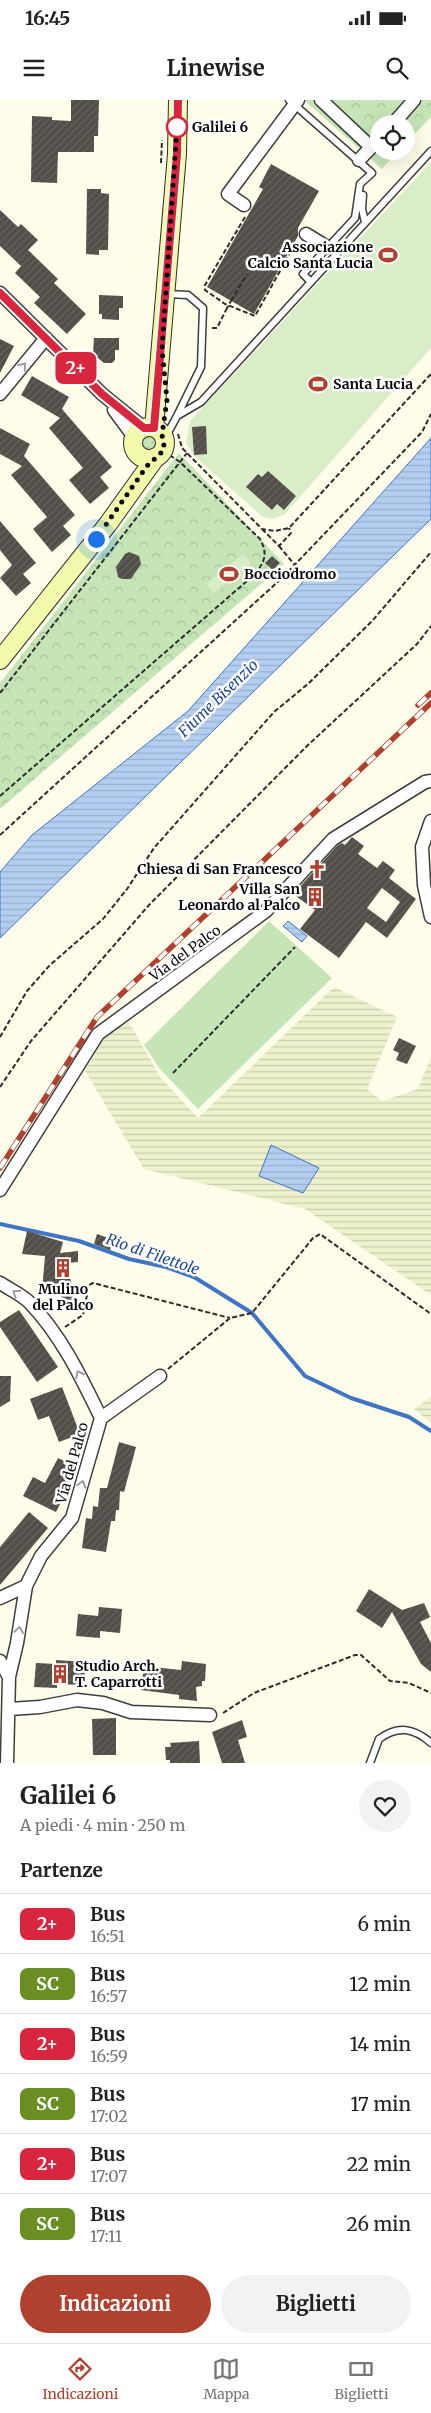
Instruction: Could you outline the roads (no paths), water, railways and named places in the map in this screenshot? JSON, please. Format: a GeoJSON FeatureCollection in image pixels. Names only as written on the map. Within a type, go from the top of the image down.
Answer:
{"type":"FeatureCollection","features":[{"type":"Feature","properties":{"kind":"main road"},"geometry":{"type":"LineString","coordinates":[[0,660],[121,506],[135,464],[152,441],[167,400],[162,349],[177,154],[178,100]]}},
{"type":"Feature","properties":{"kind":"street"},"geometry":{"type":"LineString","coordinates":[[321,100],[370,139]]}},
{"type":"Feature","properties":{"kind":"street"},"geometry":{"type":"LineString","coordinates":[[401,115],[414,100]]}},
{"type":"Feature","properties":{"kind":"street"},"geometry":{"type":"LineString","coordinates":[[244,206],[228,194],[294,101]]}},
{"type":"Feature","properties":{"kind":"street"},"geometry":{"type":"LineString","coordinates":[[359,160],[370,148]]}},
{"type":"Feature","properties":{"kind":"street"},"geometry":{"type":"LineString","coordinates":[[306,234],[326,247]]}},
{"type":"Feature","properties":{"kind":"street"},"geometry":{"type":"LineString","coordinates":[[0,292],[152,441]]}},
{"type":"Feature","properties":{"kind":"street"},"geometry":{"type":"LineString","coordinates":[[0,394],[46,338]]}},
{"type":"Feature","properties":{"kind":"street","name":"Via del Palco"},"geometry":{"type":"LineString","coordinates":[[0,1190],[98,1034],[266,911],[333,839],[425,782],[431,781]]}},
{"type":"Feature","properties":{"kind":"street"},"geometry":{"type":"LineString","coordinates":[[431,821],[422,847],[424,886],[431,917]]}},
{"type":"Feature","properties":{"kind":"street","name":"Via del Palco"},"geometry":{"type":"LineString","coordinates":[[0,1282],[28,1301],[54,1332],[75,1365],[101,1418],[72,1518],[41,1556],[26,1586],[9,1677],[7,1763]]}},
{"type":"Feature","properties":{"kind":"street"},"geometry":{"type":"LineString","coordinates":[[101,1418],[160,1376]]}},
{"type":"Feature","properties":{"kind":"street"},"geometry":{"type":"LineString","coordinates":[[0,1598],[26,1586]]}},
{"type":"Feature","properties":{"kind":"street"},"geometry":{"type":"LineString","coordinates":[[0,1661],[9,1677]]}},
{"type":"Feature","properties":{"kind":"street"},"geometry":{"type":"LineString","coordinates":[[9,1709],[40,1707],[77,1700],[103,1703],[131,1712],[210,1715]]}},
{"type":"Feature","properties":{"kind":"lane"},"geometry":{"type":"LineString","coordinates":[[294,101],[372,173],[360,184],[355,218],[326,247],[303,274],[310,281]]}},
{"type":"Feature","properties":{"kind":"lane"},"geometry":{"type":"LineString","coordinates":[[152,441],[176,419],[201,402],[431,150]]}},
{"type":"Feature","properties":{"kind":"lane"},"geometry":{"type":"LineString","coordinates":[[363,181],[362,209],[365,222]]}},
{"type":"Feature","properties":{"kind":"lane"},"geometry":{"type":"LineString","coordinates":[[165,293],[188,296],[203,308],[201,367],[176,419]]}},
{"type":"Feature","properties":{"kind":"lane"},"geometry":{"type":"LineString","coordinates":[[370,1763],[379,1739],[397,1729],[420,1733],[431,1743]]}},
{"type":"Feature","properties":{"kind":"water","name":"Fiume Bisenzio"},"geometry":{"type":"Polygon","coordinates":[[[431,438],[431,519],[0,938],[0,872],[32,835],[188,711],[431,438]]]}},
{"type":"Feature","properties":{"kind":"water"},"geometry":{"type":"Polygon","coordinates":[[[288,921],[307,936],[302,942],[283,926],[288,921]]]}},
{"type":"Feature","properties":{"kind":"water"},"geometry":{"type":"Polygon","coordinates":[[[271,1145],[319,1168],[303,1193],[259,1176],[271,1145]]]}},
{"type":"Feature","properties":{"kind":"waterway","name":"Rio di Filettole"},"geometry":{"type":"LineString","coordinates":[[0,1224],[79,1241],[129,1259],[166,1267],[194,1277],[252,1313],[305,1376],[351,1398],[409,1417],[431,1431]]}},
{"type":"Feature","properties":{"kind":"railway"},"geometry":{"type":"LineString","coordinates":[[418,705],[431,693]]}},
{"type":"Feature","properties":{"kind":"railway"},"geometry":{"type":"LineString","coordinates":[[0,1168],[97,1017],[431,703]]}},
{"type":"Feature","properties":{"kind":"place","name":"Galilei 6"},"geometry":{"type":"Point","coordinates":[177,127]}},
{"type":"Feature","properties":{"kind":"place","name":"Associazione Calcio Santa Lucia"},"geometry":{"type":"Point","coordinates":[388,255]}},
{"type":"Feature","properties":{"kind":"place","name":"Santa Lucia"},"geometry":{"type":"Point","coordinates":[318,384]}},
{"type":"Feature","properties":{"kind":"place","name":"Bocciodromo"},"geometry":{"type":"Point","coordinates":[229,574]}},
{"type":"Feature","properties":{"kind":"place","name":"Chiesa di San Francesco"},"geometry":{"type":"Point","coordinates":[317,869]}},
{"type":"Feature","properties":{"kind":"place","name":"Villa San Leonardo al Palco"},"geometry":{"type":"Point","coordinates":[315,897]}},
{"type":"Feature","properties":{"kind":"place","name":"Mulino del Palco"},"geometry":{"type":"Point","coordinates":[63,1268]}},
{"type":"Feature","properties":{"kind":"place","name":"Studio Arch. T. Caparrotti"},"geometry":{"type":"Point","coordinates":[60,1674]}}]}
